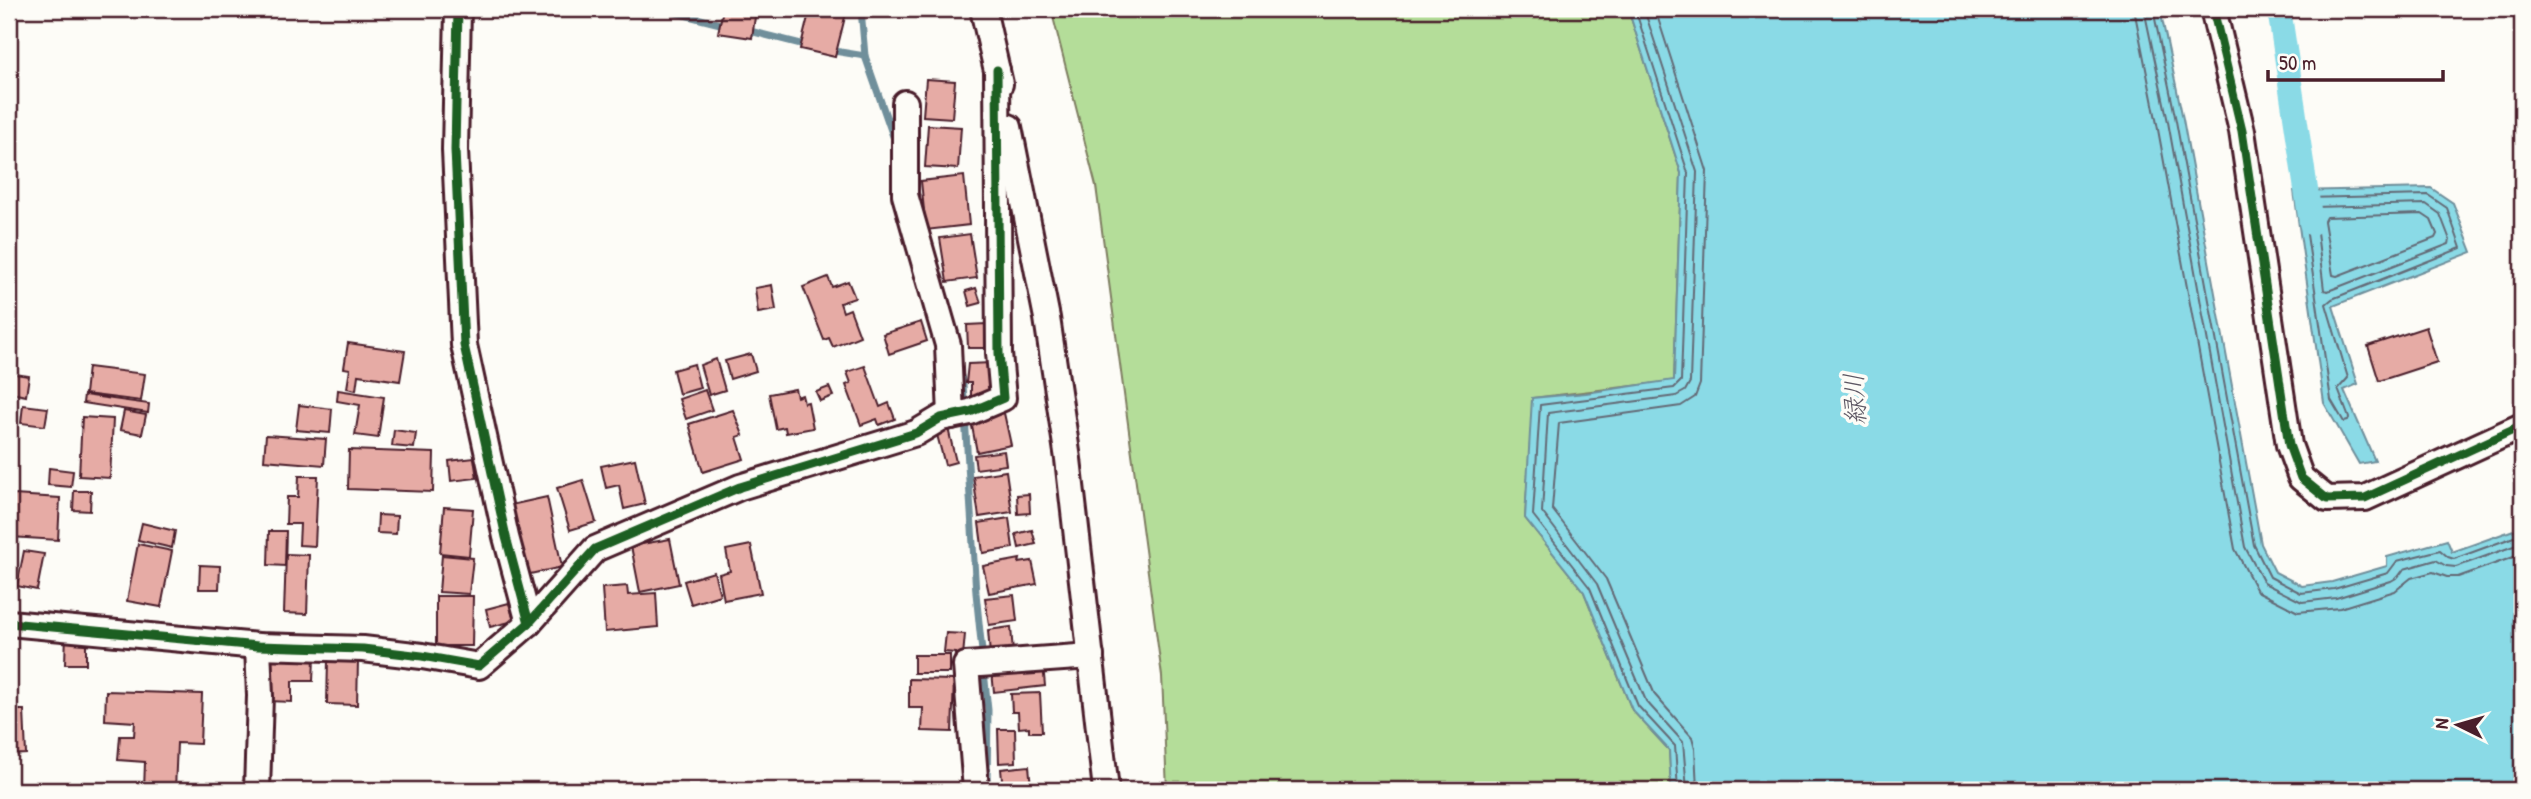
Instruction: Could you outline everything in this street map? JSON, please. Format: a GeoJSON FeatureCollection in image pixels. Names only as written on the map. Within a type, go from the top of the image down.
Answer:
{"type":"FeatureCollection","features":[{"type":"Feature","properties":{"kind":"street"},"geometry":{"type":"LineString","coordinates":[[458,9],[455,150],[464,345],[506,537],[529,622]]}},
{"type":"Feature","properties":{"kind":"street"},"geometry":{"type":"LineString","coordinates":[[983,9],[1047,318],[1068,459],[1106,790]]}},
{"type":"Feature","properties":{"kind":"street"},"geometry":{"type":"LineString","coordinates":[[2213,9],[2242,131],[2289,445],[2301,478],[2327,499],[2365,498],[2522,426]]}},
{"type":"Feature","properties":{"kind":"street"},"geometry":{"type":"LineString","coordinates":[[9,623],[258,646],[363,649],[479,666],[529,622],[594,549],[740,486],[916,433],[941,418],[970,412],[1003,398],[999,353],[997,70]]}},
{"type":"Feature","properties":{"kind":"street"},"geometry":{"type":"LineString","coordinates":[[905,103],[905,195],[948,345],[951,416]]}},
{"type":"Feature","properties":{"kind":"street"},"geometry":{"type":"LineString","coordinates":[[257,790],[260,696],[258,646]]}},
{"type":"Feature","properties":{"kind":"street"},"geometry":{"type":"LineString","coordinates":[[976,790],[966,665],[1091,656]]}},
{"type":"Feature","properties":{"kind":"green space"},"geometry":{"type":"Polygon","coordinates":[[[1051,9],[1628,9],[1681,173],[1674,381],[1533,398],[1525,518],[1584,592],[1632,710],[1669,750],[1671,790],[1167,790],[1162,676],[1096,186],[1051,9]]]}},
{"type":"Feature","properties":{"kind":"water","name":"緑川"},"geometry":{"type":"Polygon","coordinates":[[[1628,9],[2160,9],[2183,119],[2261,544],[2275,572],[2302,586],[2332,582],[2387,566],[2387,557],[2447,540],[2452,552],[2522,527],[2522,790],[1671,790],[1669,750],[1632,710],[1584,592],[1525,518],[1532,398],[1674,380],[1681,173],[1628,9]]]}},
{"type":"Feature","properties":{"kind":"water"},"geometry":{"type":"Polygon","coordinates":[[[2431,188],[2453,203],[2472,252],[2333,306],[2358,384],[2344,390],[2375,461],[2359,464],[2324,403],[2294,191],[2431,188]]]}},
{"type":"Feature","properties":{"kind":"building"},"geometry":{"type":"Polygon","coordinates":[[[723,9],[756,10],[752,38],[718,33],[723,9]]]}},
{"type":"Feature","properties":{"kind":"building"},"geometry":{"type":"Polygon","coordinates":[[[810,9],[847,9],[835,57],[800,49],[810,9]]]}},
{"type":"Feature","properties":{"kind":"building"},"geometry":{"type":"Polygon","coordinates":[[[926,79],[955,81],[952,118],[923,116],[926,79]]]}},
{"type":"Feature","properties":{"kind":"building"},"geometry":{"type":"Polygon","coordinates":[[[928,125],[961,127],[958,169],[925,167],[928,125]]]}},
{"type":"Feature","properties":{"kind":"building"},"geometry":{"type":"Polygon","coordinates":[[[964,176],[969,225],[926,230],[921,181],[964,176]]]}},
{"type":"Feature","properties":{"kind":"building"},"geometry":{"type":"Polygon","coordinates":[[[970,234],[977,278],[947,282],[940,238],[970,234]]]}},
{"type":"Feature","properties":{"kind":"building"},"geometry":{"type":"Polygon","coordinates":[[[828,277],[832,287],[848,281],[855,298],[840,303],[843,312],[850,309],[860,336],[833,347],[829,338],[824,340],[803,287],[828,277]]]}},
{"type":"Feature","properties":{"kind":"building"},"geometry":{"type":"Polygon","coordinates":[[[772,285],[776,310],[758,313],[755,288],[772,285]]]}},
{"type":"Feature","properties":{"kind":"building"},"geometry":{"type":"Polygon","coordinates":[[[976,288],[981,303],[970,306],[966,291],[976,288]]]}},
{"type":"Feature","properties":{"kind":"building"},"geometry":{"type":"Polygon","coordinates":[[[921,322],[927,341],[889,354],[883,334],[921,322]]]}},
{"type":"Feature","properties":{"kind":"building"},"geometry":{"type":"Polygon","coordinates":[[[986,324],[987,348],[968,348],[967,325],[986,324]]]}},
{"type":"Feature","properties":{"kind":"building"},"geometry":{"type":"Polygon","coordinates":[[[2426,327],[2437,362],[2379,381],[2368,346],[2426,327]]]}},
{"type":"Feature","properties":{"kind":"building"},"geometry":{"type":"Polygon","coordinates":[[[348,343],[405,351],[400,381],[358,375],[356,390],[347,388],[350,369],[344,368],[348,343]]]}},
{"type":"Feature","properties":{"kind":"building"},"geometry":{"type":"Polygon","coordinates":[[[751,354],[756,371],[730,379],[725,361],[751,354]]]}},
{"type":"Feature","properties":{"kind":"building"},"geometry":{"type":"Polygon","coordinates":[[[716,359],[725,390],[709,395],[700,365],[716,359]]]}},
{"type":"Feature","properties":{"kind":"building"},"geometry":{"type":"Polygon","coordinates":[[[992,363],[993,390],[971,405],[971,383],[966,383],[968,364],[992,363]]]}},
{"type":"Feature","properties":{"kind":"building"},"geometry":{"type":"Polygon","coordinates":[[[694,364],[700,388],[679,394],[673,370],[694,364]]]}},
{"type":"Feature","properties":{"kind":"building"},"geometry":{"type":"Polygon","coordinates":[[[865,366],[880,407],[889,403],[895,419],[879,425],[877,419],[861,425],[846,385],[851,383],[847,372],[865,366]]]}},
{"type":"Feature","properties":{"kind":"building"},"geometry":{"type":"Polygon","coordinates":[[[88,367],[145,374],[141,401],[85,394],[88,367]]]}},
{"type":"Feature","properties":{"kind":"building"},"geometry":{"type":"Polygon","coordinates":[[[15,374],[29,376],[26,396],[11,393],[15,374]]]}},
{"type":"Feature","properties":{"kind":"building"},"geometry":{"type":"Polygon","coordinates":[[[829,387],[833,396],[820,401],[816,392],[829,387]]]}},
{"type":"Feature","properties":{"kind":"building"},"geometry":{"type":"Polygon","coordinates":[[[795,389],[797,397],[802,395],[804,403],[808,402],[813,428],[786,433],[785,427],[776,429],[769,394],[795,389]]]}},
{"type":"Feature","properties":{"kind":"building"},"geometry":{"type":"Polygon","coordinates":[[[338,390],[384,397],[378,438],[355,435],[360,405],[337,401],[338,390]]]}},
{"type":"Feature","properties":{"kind":"building"},"geometry":{"type":"Polygon","coordinates":[[[705,390],[712,410],[686,419],[679,399],[705,390]]]}},
{"type":"Feature","properties":{"kind":"building"},"geometry":{"type":"Polygon","coordinates":[[[84,395],[149,404],[148,413],[83,403],[84,395]]]}},
{"type":"Feature","properties":{"kind":"building"},"geometry":{"type":"Polygon","coordinates":[[[23,405],[48,408],[45,426],[21,423],[23,405]]]}},
{"type":"Feature","properties":{"kind":"building"},"geometry":{"type":"Polygon","coordinates":[[[299,405],[332,409],[330,433],[296,430],[299,405]]]}},
{"type":"Feature","properties":{"kind":"building"},"geometry":{"type":"Polygon","coordinates":[[[733,410],[743,435],[737,437],[744,459],[703,472],[689,424],[733,410]]]}},
{"type":"Feature","properties":{"kind":"building"},"geometry":{"type":"Polygon","coordinates":[[[124,411],[146,415],[142,434],[120,430],[124,411]]]}},
{"type":"Feature","properties":{"kind":"building"},"geometry":{"type":"Polygon","coordinates":[[[1004,413],[1011,445],[977,452],[971,421],[1004,413]]]}},
{"type":"Feature","properties":{"kind":"building"},"geometry":{"type":"Polygon","coordinates":[[[82,417],[113,419],[110,478],[79,476],[82,417]]]}},
{"type":"Feature","properties":{"kind":"building"},"geometry":{"type":"Polygon","coordinates":[[[948,428],[956,462],[945,465],[936,431],[948,428]]]}},
{"type":"Feature","properties":{"kind":"building"},"geometry":{"type":"Polygon","coordinates":[[[394,430],[416,433],[414,448],[392,446],[394,430]]]}},
{"type":"Feature","properties":{"kind":"building"},"geometry":{"type":"Polygon","coordinates":[[[266,435],[326,439],[324,465],[264,460],[266,435]]]}},
{"type":"Feature","properties":{"kind":"building"},"geometry":{"type":"Polygon","coordinates":[[[349,450],[434,453],[433,492],[348,489],[349,450]]]}},
{"type":"Feature","properties":{"kind":"building"},"geometry":{"type":"Polygon","coordinates":[[[1004,451],[1006,465],[976,469],[974,455],[1004,451]]]}},
{"type":"Feature","properties":{"kind":"building"},"geometry":{"type":"Polygon","coordinates":[[[474,458],[477,478],[451,481],[449,461],[474,458]]]}},
{"type":"Feature","properties":{"kind":"building"},"geometry":{"type":"Polygon","coordinates":[[[635,459],[645,504],[624,509],[619,485],[606,488],[601,466],[635,459]]]}},
{"type":"Feature","properties":{"kind":"building"},"geometry":{"type":"Polygon","coordinates":[[[49,468],[73,471],[71,487],[48,485],[49,468]]]}},
{"type":"Feature","properties":{"kind":"building"},"geometry":{"type":"Polygon","coordinates":[[[1006,471],[1012,512],[979,517],[973,476],[1006,471]]]}},
{"type":"Feature","properties":{"kind":"building"},"geometry":{"type":"Polygon","coordinates":[[[299,476],[318,476],[315,546],[299,545],[300,524],[286,524],[287,497],[298,497],[299,476]]]}},
{"type":"Feature","properties":{"kind":"building"},"geometry":{"type":"Polygon","coordinates":[[[583,480],[596,522],[570,530],[557,488],[583,480]]]}},
{"type":"Feature","properties":{"kind":"building"},"geometry":{"type":"Polygon","coordinates":[[[74,491],[91,491],[90,511],[73,510],[74,491]]]}},
{"type":"Feature","properties":{"kind":"building"},"geometry":{"type":"Polygon","coordinates":[[[1029,494],[1030,513],[1018,514],[1017,495],[1029,494]]]}},
{"type":"Feature","properties":{"kind":"building"},"geometry":{"type":"Polygon","coordinates":[[[14,495],[60,498],[58,540],[11,537],[14,495]]]}},
{"type":"Feature","properties":{"kind":"building"},"geometry":{"type":"Polygon","coordinates":[[[547,497],[562,567],[521,576],[506,506],[547,497]]]}},
{"type":"Feature","properties":{"kind":"building"},"geometry":{"type":"Polygon","coordinates":[[[444,507],[473,509],[469,556],[440,553],[444,507]]]}},
{"type":"Feature","properties":{"kind":"building"},"geometry":{"type":"Polygon","coordinates":[[[378,515],[397,516],[396,534],[377,533],[378,515]]]}},
{"type":"Feature","properties":{"kind":"building"},"geometry":{"type":"Polygon","coordinates":[[[1009,518],[1013,548],[983,553],[979,523],[1009,518]]]}},
{"type":"Feature","properties":{"kind":"building"},"geometry":{"type":"Polygon","coordinates":[[[142,523],[175,531],[172,548],[138,540],[142,523]]]}},
{"type":"Feature","properties":{"kind":"building"},"geometry":{"type":"Polygon","coordinates":[[[1032,530],[1036,544],[1019,548],[1016,534],[1032,530]]]}},
{"type":"Feature","properties":{"kind":"building"},"geometry":{"type":"Polygon","coordinates":[[[269,531],[286,531],[285,566],[268,565],[269,531]]]}},
{"type":"Feature","properties":{"kind":"building"},"geometry":{"type":"Polygon","coordinates":[[[670,539],[679,584],[640,592],[631,546],[670,539]]]}},
{"type":"Feature","properties":{"kind":"building"},"geometry":{"type":"Polygon","coordinates":[[[138,544],[172,551],[161,607],[127,601],[138,544]]]}},
{"type":"Feature","properties":{"kind":"building"},"geometry":{"type":"Polygon","coordinates":[[[751,545],[761,593],[724,600],[719,574],[730,571],[726,550],[751,545]]]}},
{"type":"Feature","properties":{"kind":"building"},"geometry":{"type":"Polygon","coordinates":[[[24,551],[44,554],[37,590],[17,586],[24,551]]]}},
{"type":"Feature","properties":{"kind":"building"},"geometry":{"type":"Polygon","coordinates":[[[286,554],[309,555],[307,614],[284,613],[286,554]]]}},
{"type":"Feature","properties":{"kind":"building"},"geometry":{"type":"Polygon","coordinates":[[[442,555],[473,558],[469,594],[439,592],[442,555]]]}},
{"type":"Feature","properties":{"kind":"building"},"geometry":{"type":"Polygon","coordinates":[[[1020,559],[1019,563],[1032,561],[1037,584],[989,593],[983,566],[1020,559]]]}},
{"type":"Feature","properties":{"kind":"building"},"geometry":{"type":"Polygon","coordinates":[[[200,565],[220,566],[219,589],[199,589],[200,565]]]}},
{"type":"Feature","properties":{"kind":"building"},"geometry":{"type":"Polygon","coordinates":[[[714,572],[720,595],[691,604],[684,581],[714,572]]]}},
{"type":"Feature","properties":{"kind":"building"},"geometry":{"type":"Polygon","coordinates":[[[627,586],[628,595],[656,593],[658,627],[605,632],[602,588],[627,586]]]}},
{"type":"Feature","properties":{"kind":"building"},"geometry":{"type":"Polygon","coordinates":[[[1014,595],[1017,621],[989,625],[985,598],[1014,595]]]}},
{"type":"Feature","properties":{"kind":"building"},"geometry":{"type":"Polygon","coordinates":[[[436,596],[473,596],[472,646],[436,646],[436,596]]]}},
{"type":"Feature","properties":{"kind":"building"},"geometry":{"type":"Polygon","coordinates":[[[509,603],[514,621],[490,627],[486,609],[509,603]]]}},
{"type":"Feature","properties":{"kind":"building"},"geometry":{"type":"Polygon","coordinates":[[[1011,627],[1013,653],[990,655],[988,630],[1011,627]]]}},
{"type":"Feature","properties":{"kind":"building"},"geometry":{"type":"Polygon","coordinates":[[[66,633],[86,633],[86,664],[65,664],[66,633]]]}},
{"type":"Feature","properties":{"kind":"building"},"geometry":{"type":"Polygon","coordinates":[[[946,633],[965,634],[962,667],[954,668],[955,653],[944,652],[946,633]]]}},
{"type":"Feature","properties":{"kind":"building"},"geometry":{"type":"Polygon","coordinates":[[[914,655],[950,655],[950,673],[914,673],[914,655]]]}},
{"type":"Feature","properties":{"kind":"building"},"geometry":{"type":"Polygon","coordinates":[[[268,658],[314,659],[313,681],[292,681],[292,702],[268,701],[268,658]]]}},
{"type":"Feature","properties":{"kind":"building"},"geometry":{"type":"Polygon","coordinates":[[[328,660],[358,660],[357,705],[327,704],[328,660]]]}},
{"type":"Feature","properties":{"kind":"building"},"geometry":{"type":"Polygon","coordinates":[[[1043,664],[1045,686],[994,692],[992,671],[1043,664]]]}},
{"type":"Feature","properties":{"kind":"building"},"geometry":{"type":"Polygon","coordinates":[[[909,679],[954,680],[952,732],[922,731],[923,708],[909,708],[909,679]]]}},
{"type":"Feature","properties":{"kind":"building"},"geometry":{"type":"Polygon","coordinates":[[[106,691],[202,694],[200,744],[177,743],[175,790],[144,790],[145,762],[118,760],[120,736],[134,736],[135,722],[105,720],[106,691]]]}},
{"type":"Feature","properties":{"kind":"building"},"geometry":{"type":"Polygon","coordinates":[[[1040,693],[1042,732],[1029,732],[1029,727],[1019,728],[1018,712],[1012,712],[1011,694],[1040,693]]]}},
{"type":"Feature","properties":{"kind":"building"},"geometry":{"type":"Polygon","coordinates":[[[9,710],[24,710],[26,754],[9,755],[9,710]]]}},
{"type":"Feature","properties":{"kind":"building"},"geometry":{"type":"Polygon","coordinates":[[[998,729],[1015,729],[1016,762],[999,763],[998,729]]]}},
{"type":"Feature","properties":{"kind":"building"},"geometry":{"type":"Polygon","coordinates":[[[1029,766],[1031,786],[1036,786],[1036,790],[1003,790],[1001,769],[1029,766]]]}},
{"type":"Feature","properties":{"kind":"waterway"},"geometry":{"type":"LineString","coordinates":[[661,9],[728,26]]}},
{"type":"Feature","properties":{"kind":"waterway"},"geometry":{"type":"LineString","coordinates":[[861,9],[865,56],[895,142]]}},
{"type":"Feature","properties":{"kind":"waterway"},"geometry":{"type":"LineString","coordinates":[[2279,9],[2311,223]]}},
{"type":"Feature","properties":{"kind":"waterway"},"geometry":{"type":"LineString","coordinates":[[746,30],[809,46]]}},
{"type":"Feature","properties":{"kind":"waterway"},"geometry":{"type":"LineString","coordinates":[[828,50],[865,56]]}},
{"type":"Feature","properties":{"kind":"waterway"},"geometry":{"type":"LineString","coordinates":[[959,369],[963,384],[976,593],[988,710],[987,786]]}},
{"type":"Feature","properties":{"kind":"cycle path"},"geometry":{"type":"LineString","coordinates":[[458,9],[455,150],[464,345],[506,537],[529,623]]}},
{"type":"Feature","properties":{"kind":"cycle path"},"geometry":{"type":"LineString","coordinates":[[2213,9],[2242,131],[2289,445],[2301,478],[2327,499],[2365,498],[2522,426]]}},
{"type":"Feature","properties":{"kind":"cycle path"},"geometry":{"type":"LineString","coordinates":[[9,623],[258,646],[363,649],[479,666],[529,623],[595,549],[740,487],[916,433],[941,418],[970,412],[1003,398],[999,353],[997,70]]}}]}
